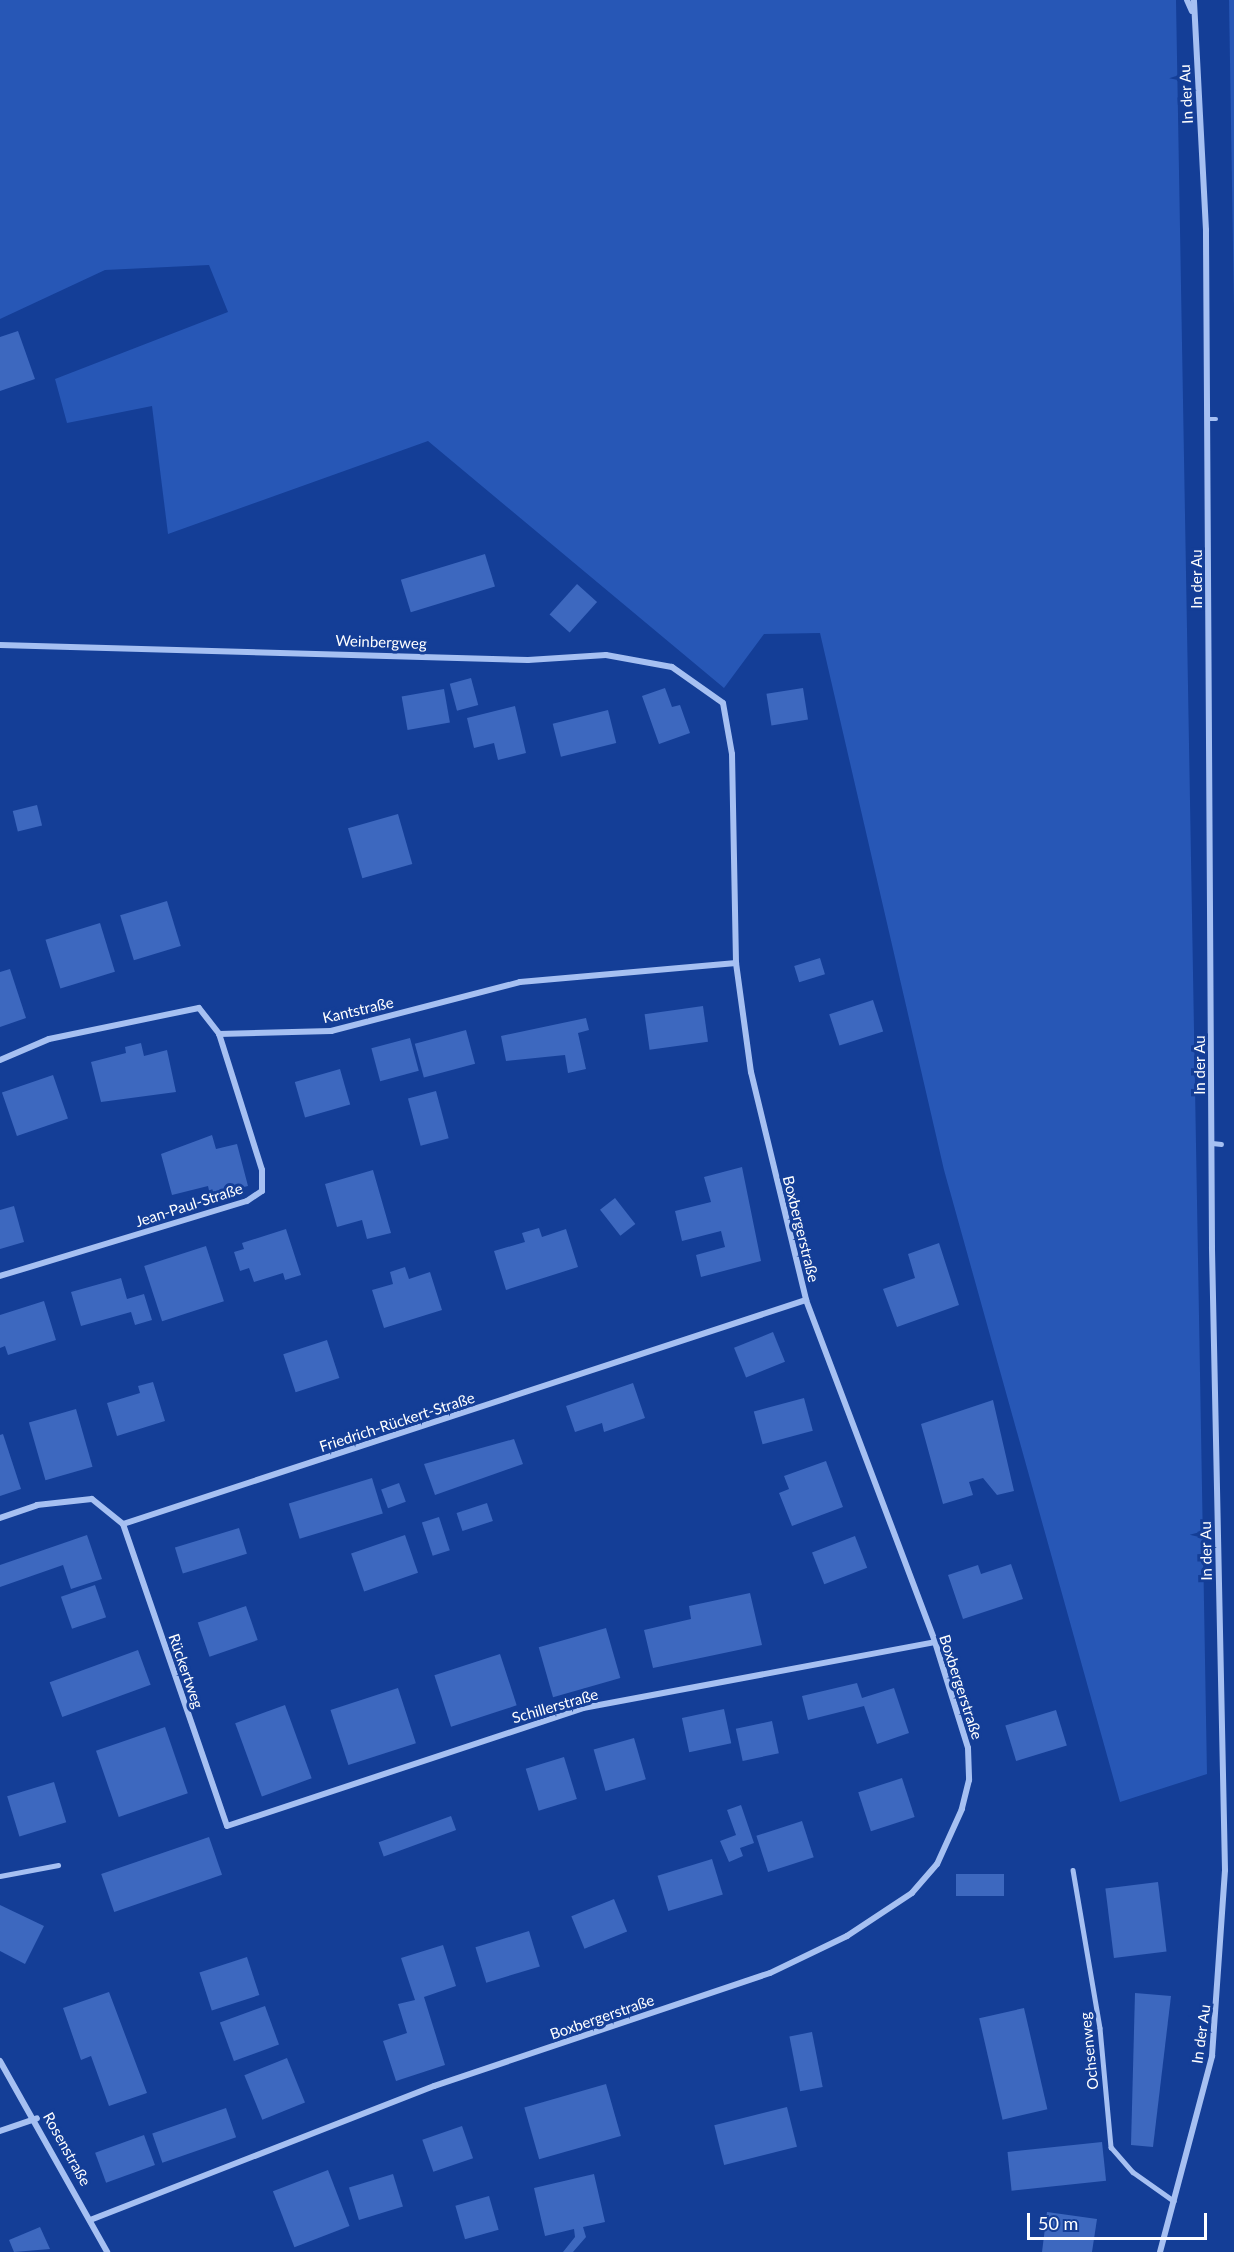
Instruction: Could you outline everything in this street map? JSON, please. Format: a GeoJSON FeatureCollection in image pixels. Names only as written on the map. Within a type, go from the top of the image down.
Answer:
{"type":"FeatureCollection","features":[{"type":"Feature","properties":{"kind":"street"},"geometry":{"type":"LineString","coordinates":[[1187,0],[1194,14]]}},
{"type":"Feature","properties":{"kind":"street","name":"In der Au"},"geometry":{"type":"LineString","coordinates":[[1160,2252],[1212,2056],[1225,1870],[1212,1143],[1206,230],[1194,0]]}},
{"type":"Feature","properties":{"kind":"street","name":"Weinbergweg"},"geometry":{"type":"LineString","coordinates":[[0,645],[637,659],[672,667],[704,685],[723,703],[729,727]]}},
{"type":"Feature","properties":{"kind":"street","name":"Boxbergerstraße"},"geometry":{"type":"LineString","coordinates":[[92,2218],[434,2085],[770,1973],[880,1916],[912,1893],[937,1864],[969,1780],[964,1732],[935,1642],[806,1300],[751,1072],[736,963],[729,727]]}},
{"type":"Feature","properties":{"kind":"street","name":"Kantstraße"},"geometry":{"type":"LineString","coordinates":[[219,1034],[331,1031],[520,982],[736,963]]}},
{"type":"Feature","properties":{"kind":"street"},"geometry":{"type":"LineString","coordinates":[[0,1060],[48,1039],[199,1008],[219,1034]]}},
{"type":"Feature","properties":{"kind":"street","name":"Jean-Paul-Straße"},"geometry":{"type":"LineString","coordinates":[[0,1276],[247,1201],[262,1191],[262,1170],[219,1034]]}},
{"type":"Feature","properties":{"kind":"street","name":"Friedrich-Rückert-Straße"},"geometry":{"type":"LineString","coordinates":[[123,1524],[806,1300]]}},
{"type":"Feature","properties":{"kind":"street"},"geometry":{"type":"LineString","coordinates":[[0,1518],[37,1504],[92,1499],[123,1524]]}},
{"type":"Feature","properties":{"kind":"street","name":"Rückertweg"},"geometry":{"type":"LineString","coordinates":[[123,1524],[227,1826]]}},
{"type":"Feature","properties":{"kind":"street","name":"Schillerstraße"},"geometry":{"type":"LineString","coordinates":[[227,1826],[583,1708],[935,1642]]}},
{"type":"Feature","properties":{"kind":"street","name":"Rosenstraße"},"geometry":{"type":"LineString","coordinates":[[0,2061],[37,2118],[92,2218],[107,2252]]}},
{"type":"Feature","properties":{"kind":"street"},"geometry":{"type":"LineString","coordinates":[[0,2131],[37,2118]]}},
{"type":"Feature","properties":{"kind":"lane"},"geometry":{"type":"LineString","coordinates":[[1208,419],[1216,419]]}},
{"type":"Feature","properties":{"kind":"lane"},"geometry":{"type":"LineString","coordinates":[[1212,1143],[1221,1144]]}},
{"type":"Feature","properties":{"kind":"lane"},"geometry":{"type":"LineString","coordinates":[[0,1876],[58,1865]]}},
{"type":"Feature","properties":{"kind":"lane","name":"Ochsenweg"},"geometry":{"type":"LineString","coordinates":[[1073,1870],[1100,2028],[1111,2147],[1133,2172],[1174,2201]]}},
{"type":"Feature","properties":{"kind":"shaded area"},"geometry":{"type":"Polygon","coordinates":[[[0,0],[1176,0],[1207,1774],[1120,1802],[944,1170],[820,633],[764,634],[724,688],[428,441],[168,534],[152,406],[67,423],[55,379],[228,312],[209,265],[105,270],[0,319],[0,0]]]}},
{"type":"Feature","properties":{"kind":"shaded area"},"geometry":{"type":"Polygon","coordinates":[[[1229,0],[1234,0],[1234,308],[1229,0]]]}},
{"type":"Feature","properties":{"kind":"building"},"geometry":{"type":"Polygon","coordinates":[[[18,331],[35,379],[0,391],[0,337],[18,331]]]}},
{"type":"Feature","properties":{"kind":"building"},"geometry":{"type":"Polygon","coordinates":[[[485,554],[495,587],[411,612],[401,580],[485,554]]]}},
{"type":"Feature","properties":{"kind":"building"},"geometry":{"type":"Polygon","coordinates":[[[577,584],[597,602],[570,633],[550,614],[577,584]]]}},
{"type":"Feature","properties":{"kind":"building"},"geometry":{"type":"Polygon","coordinates":[[[471,678],[478,705],[457,711],[450,684],[471,678]]]}},
{"type":"Feature","properties":{"kind":"building"},"geometry":{"type":"Polygon","coordinates":[[[665,688],[672,707],[680,705],[690,733],[659,744],[642,696],[665,688]]]}},
{"type":"Feature","properties":{"kind":"building"},"geometry":{"type":"Polygon","coordinates":[[[803,688],[808,720],[771,725],[766,694],[803,688]]]}},
{"type":"Feature","properties":{"kind":"building"},"geometry":{"type":"Polygon","coordinates":[[[444,689],[450,722],[408,730],[402,696],[444,689]]]}},
{"type":"Feature","properties":{"kind":"building"},"geometry":{"type":"Polygon","coordinates":[[[515,706],[526,753],[498,760],[494,743],[474,748],[467,718],[515,706]]]}},
{"type":"Feature","properties":{"kind":"building"},"geometry":{"type":"Polygon","coordinates":[[[608,710],[616,743],[561,757],[553,724],[608,710]]]}},
{"type":"Feature","properties":{"kind":"building"},"geometry":{"type":"Polygon","coordinates":[[[37,805],[42,825],[18,831],[13,811],[37,805]]]}},
{"type":"Feature","properties":{"kind":"building"},"geometry":{"type":"Polygon","coordinates":[[[398,814],[412,864],[362,878],[348,828],[398,814]]]}},
{"type":"Feature","properties":{"kind":"building"},"geometry":{"type":"Polygon","coordinates":[[[167,901],[181,946],[134,960],[120,915],[167,901]]]}},
{"type":"Feature","properties":{"kind":"building"},"geometry":{"type":"Polygon","coordinates":[[[100,923],[115,972],[60,988],[45,940],[100,923]]]}},
{"type":"Feature","properties":{"kind":"building"},"geometry":{"type":"Polygon","coordinates":[[[820,958],[825,974],[799,982],[794,966],[820,958]]]}},
{"type":"Feature","properties":{"kind":"building"},"geometry":{"type":"Polygon","coordinates":[[[10,969],[26,1018],[0,1027],[0,972],[10,969]]]}},
{"type":"Feature","properties":{"kind":"building"},"geometry":{"type":"Polygon","coordinates":[[[873,1000],[883,1031],[839,1046],[829,1014],[873,1000]]]}},
{"type":"Feature","properties":{"kind":"building"},"geometry":{"type":"Polygon","coordinates":[[[703,1006],[708,1042],[650,1050],[645,1014],[703,1006]]]}},
{"type":"Feature","properties":{"kind":"building"},"geometry":{"type":"Polygon","coordinates":[[[586,1018],[589,1030],[578,1033],[586,1069],[568,1073],[565,1055],[506,1061],[501,1036],[586,1018]]]}},
{"type":"Feature","properties":{"kind":"building"},"geometry":{"type":"Polygon","coordinates":[[[466,1030],[475,1064],[424,1078],[415,1044],[466,1030]]]}},
{"type":"Feature","properties":{"kind":"building"},"geometry":{"type":"Polygon","coordinates":[[[410,1038],[419,1071],[380,1081],[371,1048],[410,1038]]]}},
{"type":"Feature","properties":{"kind":"building"},"geometry":{"type":"Polygon","coordinates":[[[141,1043],[144,1056],[167,1050],[176,1092],[101,1102],[91,1062],[126,1053],[125,1047],[141,1043]]]}},
{"type":"Feature","properties":{"kind":"building"},"geometry":{"type":"Polygon","coordinates":[[[340,1069],[350,1105],[305,1118],[295,1082],[340,1069]]]}},
{"type":"Feature","properties":{"kind":"building"},"geometry":{"type":"Polygon","coordinates":[[[53,1075],[68,1118],[17,1136],[2,1093],[53,1075]]]}},
{"type":"Feature","properties":{"kind":"building"},"geometry":{"type":"Polygon","coordinates":[[[436,1091],[449,1138],[421,1146],[408,1099],[436,1091]]]}},
{"type":"Feature","properties":{"kind":"building"},"geometry":{"type":"Polygon","coordinates":[[[212,1135],[216,1149],[237,1144],[248,1186],[210,1195],[208,1186],[172,1195],[161,1154],[212,1135]]]}},
{"type":"Feature","properties":{"kind":"building"},"geometry":{"type":"Polygon","coordinates":[[[742,1167],[761,1261],[701,1277],[696,1255],[725,1247],[721,1231],[682,1241],[675,1211],[711,1202],[704,1177],[742,1167]]]}},
{"type":"Feature","properties":{"kind":"building"},"geometry":{"type":"Polygon","coordinates":[[[373,1170],[391,1233],[367,1239],[362,1220],[337,1227],[325,1184],[373,1170]]]}},
{"type":"Feature","properties":{"kind":"building"},"geometry":{"type":"Polygon","coordinates":[[[615,1198],[635,1224],[620,1236],[600,1210],[615,1198]]]}},
{"type":"Feature","properties":{"kind":"building"},"geometry":{"type":"Polygon","coordinates":[[[14,1206],[24,1242],[0,1249],[0,1210],[14,1206]]]}},
{"type":"Feature","properties":{"kind":"building"},"geometry":{"type":"Polygon","coordinates":[[[539,1228],[542,1237],[566,1229],[578,1267],[506,1290],[494,1251],[525,1242],[522,1233],[539,1228]]]}},
{"type":"Feature","properties":{"kind":"building"},"geometry":{"type":"Polygon","coordinates":[[[286,1229],[301,1275],[285,1280],[283,1273],[254,1282],[249,1268],[240,1271],[234,1252],[244,1249],[242,1243],[286,1229]]]}},
{"type":"Feature","properties":{"kind":"building"},"geometry":{"type":"Polygon","coordinates":[[[939,1243],[959,1305],[897,1327],[883,1289],[915,1278],[908,1254],[939,1243]]]}},
{"type":"Feature","properties":{"kind":"building"},"geometry":{"type":"Polygon","coordinates":[[[206,1246],[224,1301],[162,1321],[144,1266],[206,1246]]]}},
{"type":"Feature","properties":{"kind":"building"},"geometry":{"type":"Polygon","coordinates":[[[405,1267],[409,1279],[430,1272],[442,1310],[384,1328],[372,1290],[393,1284],[390,1272],[405,1267]]]}},
{"type":"Feature","properties":{"kind":"building"},"geometry":{"type":"Polygon","coordinates":[[[121,1278],[127,1299],[144,1294],[152,1320],[135,1325],[131,1312],[81,1326],[71,1292],[121,1278]]]}},
{"type":"Feature","properties":{"kind":"building"},"geometry":{"type":"Polygon","coordinates":[[[44,1301],[56,1340],[8,1355],[5,1346],[0,1348],[0,1315],[44,1301]]]}},
{"type":"Feature","properties":{"kind":"building"},"geometry":{"type":"Polygon","coordinates":[[[773,1332],[785,1362],[746,1377],[734,1348],[773,1332]]]}},
{"type":"Feature","properties":{"kind":"building"},"geometry":{"type":"Polygon","coordinates":[[[327,1340],[339,1378],[296,1392],[283,1354],[327,1340]]]}},
{"type":"Feature","properties":{"kind":"building"},"geometry":{"type":"Polygon","coordinates":[[[153,1382],[165,1421],[117,1436],[107,1403],[140,1393],[138,1386],[153,1382]]]}},
{"type":"Feature","properties":{"kind":"building"},"geometry":{"type":"Polygon","coordinates":[[[633,1383],[645,1418],[604,1432],[602,1423],[575,1432],[566,1406],[633,1383]]]}},
{"type":"Feature","properties":{"kind":"building"},"geometry":{"type":"Polygon","coordinates":[[[804,1398],[813,1431],[763,1444],[754,1411],[804,1398]]]}},
{"type":"Feature","properties":{"kind":"building"},"geometry":{"type":"Polygon","coordinates":[[[993,1400],[1014,1491],[997,1495],[983,1478],[969,1482],[973,1495],[943,1504],[921,1424],[993,1400]]]}},
{"type":"Feature","properties":{"kind":"building"},"geometry":{"type":"Polygon","coordinates":[[[76,1409],[93,1467],[45,1480],[29,1423],[76,1409]]]}},
{"type":"Feature","properties":{"kind":"building"},"geometry":{"type":"Polygon","coordinates":[[[3,1434],[21,1489],[0,1496],[0,1435],[3,1434]]]}},
{"type":"Feature","properties":{"kind":"building"},"geometry":{"type":"Polygon","coordinates":[[[514,1439],[523,1464],[435,1495],[424,1464],[514,1439]]]}},
{"type":"Feature","properties":{"kind":"building"},"geometry":{"type":"Polygon","coordinates":[[[826,1461],[843,1507],[792,1526],[779,1493],[789,1489],[784,1476],[826,1461]]]}},
{"type":"Feature","properties":{"kind":"building"},"geometry":{"type":"Polygon","coordinates":[[[372,1478],[383,1513],[300,1539],[289,1503],[372,1478]]]}},
{"type":"Feature","properties":{"kind":"building"},"geometry":{"type":"Polygon","coordinates":[[[399,1483],[406,1502],[388,1508],[381,1489],[399,1483]]]}},
{"type":"Feature","properties":{"kind":"building"},"geometry":{"type":"Polygon","coordinates":[[[487,1503],[493,1521],[462,1531],[457,1513],[487,1503]]]}},
{"type":"Feature","properties":{"kind":"building"},"geometry":{"type":"Polygon","coordinates":[[[439,1517],[450,1550],[433,1556],[422,1523],[439,1517]]]}},
{"type":"Feature","properties":{"kind":"building"},"geometry":{"type":"Polygon","coordinates":[[[239,1528],[247,1554],[183,1573],[175,1548],[239,1528]]]}},
{"type":"Feature","properties":{"kind":"building"},"geometry":{"type":"Polygon","coordinates":[[[87,1535],[102,1579],[71,1589],[63,1565],[0,1587],[0,1565],[87,1535]]]}},
{"type":"Feature","properties":{"kind":"building"},"geometry":{"type":"Polygon","coordinates":[[[405,1535],[418,1573],[364,1591],[351,1554],[405,1535]]]}},
{"type":"Feature","properties":{"kind":"building"},"geometry":{"type":"Polygon","coordinates":[[[855,1536],[867,1568],[824,1584],[812,1552],[855,1536]]]}},
{"type":"Feature","properties":{"kind":"building"},"geometry":{"type":"Polygon","coordinates":[[[1011,1564],[1023,1599],[963,1619],[948,1575],[978,1565],[981,1574],[1011,1564]]]}},
{"type":"Feature","properties":{"kind":"building"},"geometry":{"type":"Polygon","coordinates":[[[95,1585],[106,1617],[72,1629],[61,1597],[95,1585]]]}},
{"type":"Feature","properties":{"kind":"building"},"geometry":{"type":"Polygon","coordinates":[[[750,1593],[762,1645],[653,1668],[644,1630],[691,1619],[689,1606],[750,1593]]]}},
{"type":"Feature","properties":{"kind":"building"},"geometry":{"type":"Polygon","coordinates":[[[246,1606],[258,1640],[209,1657],[198,1623],[246,1606]]]}},
{"type":"Feature","properties":{"kind":"building"},"geometry":{"type":"Polygon","coordinates":[[[606,1628],[620,1678],[553,1697],[539,1647],[606,1628]]]}},
{"type":"Feature","properties":{"kind":"building"},"geometry":{"type":"Polygon","coordinates":[[[138,1650],[151,1685],[62,1717],[50,1682],[138,1650]]]}},
{"type":"Feature","properties":{"kind":"building"},"geometry":{"type":"Polygon","coordinates":[[[500,1654],[517,1705],[451,1727],[434,1675],[500,1654]]]}},
{"type":"Feature","properties":{"kind":"building"},"geometry":{"type":"Polygon","coordinates":[[[857,1683],[862,1698],[894,1688],[909,1733],[877,1744],[864,1706],[808,1720],[802,1696],[857,1683]]]}},
{"type":"Feature","properties":{"kind":"building"},"geometry":{"type":"Polygon","coordinates":[[[398,1688],[416,1743],[348,1765],[330,1710],[398,1688]]]}},
{"type":"Feature","properties":{"kind":"building"},"geometry":{"type":"Polygon","coordinates":[[[285,1705],[312,1778],[262,1796],[235,1723],[285,1705]]]}},
{"type":"Feature","properties":{"kind":"building"},"geometry":{"type":"Polygon","coordinates":[[[724,1709],[731,1743],[689,1752],[682,1718],[724,1709]]]}},
{"type":"Feature","properties":{"kind":"building"},"geometry":{"type":"Polygon","coordinates":[[[1056,1710],[1067,1745],[1016,1761],[1005,1725],[1056,1710]]]}},
{"type":"Feature","properties":{"kind":"building"},"geometry":{"type":"Polygon","coordinates":[[[772,1721],[779,1753],[743,1761],[736,1729],[772,1721]]]}},
{"type":"Feature","properties":{"kind":"building"},"geometry":{"type":"Polygon","coordinates":[[[165,1727],[188,1793],[119,1817],[96,1751],[165,1727]]]}},
{"type":"Feature","properties":{"kind":"building"},"geometry":{"type":"Polygon","coordinates":[[[634,1738],[646,1779],[605,1791],[594,1750],[634,1738]]]}},
{"type":"Feature","properties":{"kind":"building"},"geometry":{"type":"Polygon","coordinates":[[[564,1757],[577,1799],[539,1811],[526,1769],[564,1757]]]}},
{"type":"Feature","properties":{"kind":"building"},"geometry":{"type":"Polygon","coordinates":[[[902,1778],[915,1817],[871,1831],[858,1792],[902,1778]]]}},
{"type":"Feature","properties":{"kind":"building"},"geometry":{"type":"Polygon","coordinates":[[[54,1782],[66,1822],[19,1836],[7,1796],[54,1782]]]}},
{"type":"Feature","properties":{"kind":"building"},"geometry":{"type":"Polygon","coordinates":[[[741,1805],[754,1843],[740,1848],[743,1856],[729,1862],[720,1841],[736,1835],[727,1810],[741,1805]]]}},
{"type":"Feature","properties":{"kind":"building"},"geometry":{"type":"Polygon","coordinates":[[[451,1816],[456,1830],[384,1856],[379,1842],[451,1816]]]}},
{"type":"Feature","properties":{"kind":"building"},"geometry":{"type":"Polygon","coordinates":[[[802,1821],[814,1857],[768,1872],[756,1836],[802,1821]]]}},
{"type":"Feature","properties":{"kind":"building"},"geometry":{"type":"Polygon","coordinates":[[[209,1837],[222,1875],[114,1912],[101,1874],[209,1837]]]}},
{"type":"Feature","properties":{"kind":"building"},"geometry":{"type":"Polygon","coordinates":[[[712,1859],[723,1894],[668,1911],[657,1876],[712,1859]]]}},
{"type":"Feature","properties":{"kind":"building"},"geometry":{"type":"Polygon","coordinates":[[[956,1874],[1004,1874],[1004,1896],[956,1896],[956,1874]]]}},
{"type":"Feature","properties":{"kind":"building"},"geometry":{"type":"Polygon","coordinates":[[[1158,1882],[1167,1951],[1114,1958],[1105,1888],[1158,1882]]]}},
{"type":"Feature","properties":{"kind":"building"},"geometry":{"type":"Polygon","coordinates":[[[614,1899],[627,1931],[584,1949],[571,1916],[614,1899]]]}},
{"type":"Feature","properties":{"kind":"building"},"geometry":{"type":"Polygon","coordinates":[[[0,1905],[44,1926],[25,1964],[0,1951],[0,1905]]]}},
{"type":"Feature","properties":{"kind":"building"},"geometry":{"type":"Polygon","coordinates":[[[529,1931],[540,1966],[486,1983],[475,1947],[529,1931]]]}},
{"type":"Feature","properties":{"kind":"building"},"geometry":{"type":"Polygon","coordinates":[[[443,1945],[456,1986],[424,1997],[445,2065],[396,2081],[383,2041],[407,2033],[398,2004],[415,2000],[401,1958],[443,1945]]]}},
{"type":"Feature","properties":{"kind":"building"},"geometry":{"type":"Polygon","coordinates":[[[247,1957],[259,1995],[212,2010],[199,1972],[247,1957]]]}},
{"type":"Feature","properties":{"kind":"building"},"geometry":{"type":"Polygon","coordinates":[[[109,1992],[147,2093],[109,2106],[91,2056],[81,2060],[63,2008],[109,1992]]]}},
{"type":"Feature","properties":{"kind":"building"},"geometry":{"type":"Polygon","coordinates":[[[1135,1993],[1171,1996],[1153,2147],[1131,2145],[1135,1993]]]}},
{"type":"Feature","properties":{"kind":"building"},"geometry":{"type":"Polygon","coordinates":[[[265,2006],[279,2045],[234,2061],[220,2022],[265,2006]]]}},
{"type":"Feature","properties":{"kind":"building"},"geometry":{"type":"Polygon","coordinates":[[[1024,2008],[1047,2109],[1003,2120],[979,2018],[1024,2008]]]}},
{"type":"Feature","properties":{"kind":"building"},"geometry":{"type":"Polygon","coordinates":[[[812,2032],[823,2087],[800,2091],[789,2036],[812,2032]]]}},
{"type":"Feature","properties":{"kind":"building"},"geometry":{"type":"Polygon","coordinates":[[[287,2058],[305,2103],[262,2120],[244,2075],[287,2058]]]}},
{"type":"Feature","properties":{"kind":"building"},"geometry":{"type":"Polygon","coordinates":[[[606,2084],[621,2136],[539,2159],[524,2107],[606,2084]]]}},
{"type":"Feature","properties":{"kind":"building"},"geometry":{"type":"Polygon","coordinates":[[[787,2107],[797,2147],[724,2165],[714,2125],[787,2107]]]}},
{"type":"Feature","properties":{"kind":"building"},"geometry":{"type":"Polygon","coordinates":[[[226,2108],[236,2137],[162,2163],[152,2133],[226,2108]]]}},
{"type":"Feature","properties":{"kind":"building"},"geometry":{"type":"Polygon","coordinates":[[[462,2126],[473,2158],[433,2172],[422,2140],[462,2126]]]}},
{"type":"Feature","properties":{"kind":"building"},"geometry":{"type":"Polygon","coordinates":[[[144,2135],[155,2165],[106,2183],[95,2153],[144,2135]]]}},
{"type":"Feature","properties":{"kind":"building"},"geometry":{"type":"Polygon","coordinates":[[[1102,2142],[1106,2181],[1012,2191],[1008,2152],[1102,2142]]]}},
{"type":"Feature","properties":{"kind":"building"},"geometry":{"type":"Polygon","coordinates":[[[328,2170],[350,2226],[294,2247],[273,2191],[328,2170]]]}},
{"type":"Feature","properties":{"kind":"building"},"geometry":{"type":"Polygon","coordinates":[[[393,2174],[403,2207],[359,2220],[349,2187],[393,2174]]]}},
{"type":"Feature","properties":{"kind":"building"},"geometry":{"type":"Polygon","coordinates":[[[594,2174],[605,2222],[583,2227],[586,2237],[573,2252],[563,2252],[575,2237],[574,2229],[545,2236],[534,2188],[594,2174]]]}},
{"type":"Feature","properties":{"kind":"building"},"geometry":{"type":"Polygon","coordinates":[[[489,2196],[499,2230],[465,2239],[455,2206],[489,2196]]]}},
{"type":"Feature","properties":{"kind":"building"},"geometry":{"type":"Polygon","coordinates":[[[1047,2212],[1097,2219],[1092,2252],[1042,2252],[1047,2212]]]}},
{"type":"Feature","properties":{"kind":"building"},"geometry":{"type":"Polygon","coordinates":[[[40,2227],[50,2249],[14,2252],[9,2240],[40,2227]]]}}]}
